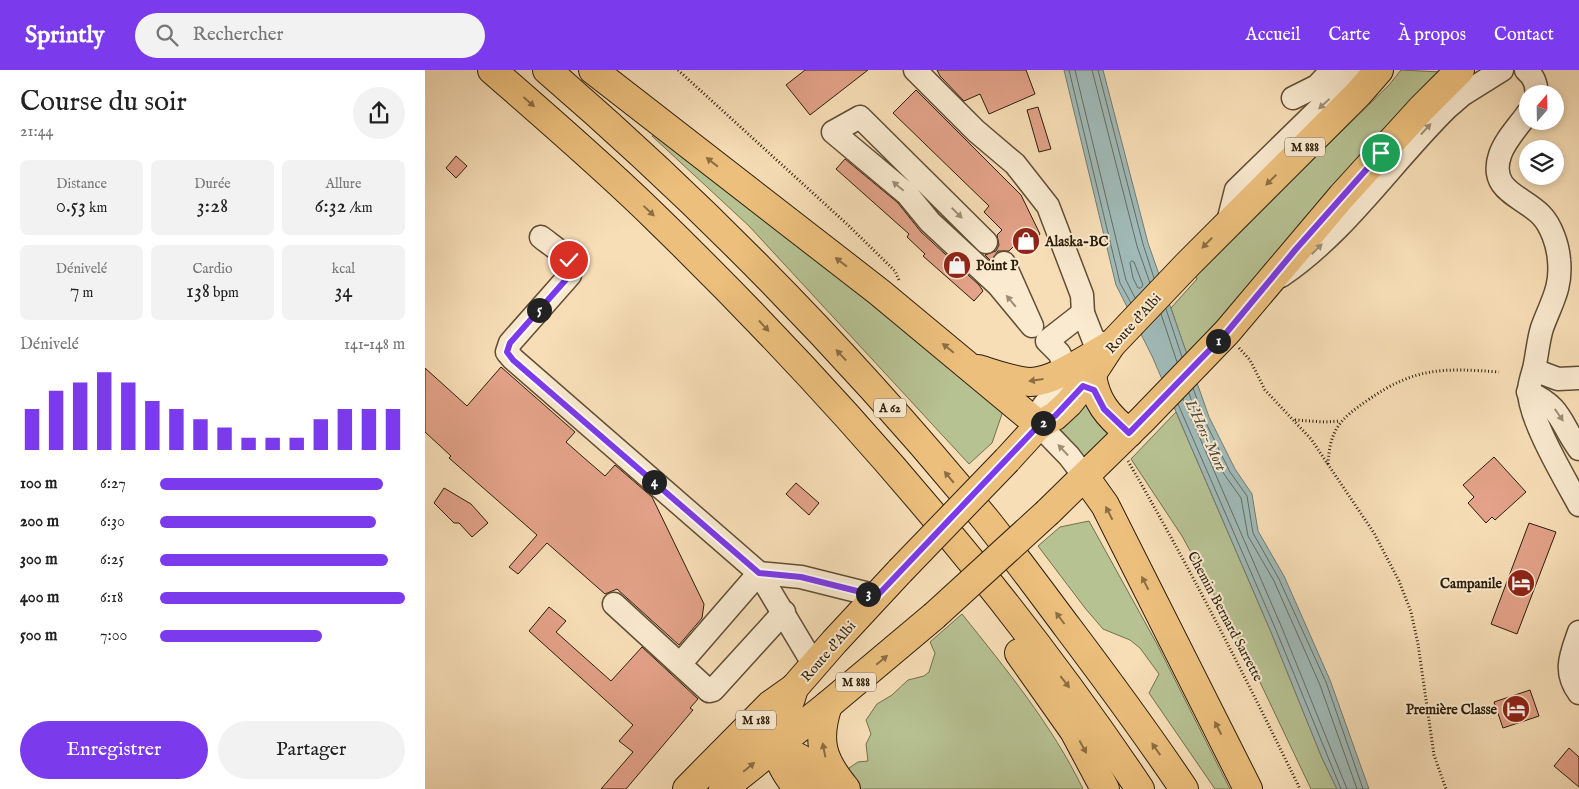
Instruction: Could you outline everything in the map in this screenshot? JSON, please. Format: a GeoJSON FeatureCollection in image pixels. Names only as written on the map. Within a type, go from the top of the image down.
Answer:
{"type":"FeatureCollection","features":[{"type":"Feature","properties":{"kind":"main road","name":"A 62"},"geometry":{"type":"LineString","coordinates":[[492,70],[575,142],[655,216],[756,318],[869,440],[957,545],[1089,713],[1140,789]]}},
{"type":"Feature","properties":{"kind":"main road","name":"A 62"},"geometry":{"type":"LineString","coordinates":[[547,70],[688,197],[788,298],[878,394],[993,529],[1115,692],[1184,789]]}},
{"type":"Feature","properties":{"kind":"main road"},"geometry":{"type":"LineString","coordinates":[[593,70],[879,292],[1039,425]]}},
{"type":"Feature","properties":{"kind":"main road","name":"Route d'Albi"},"geometry":{"type":"LineString","coordinates":[[687,789],[770,705],[794,688],[900,571],[1039,425],[1055,416],[1082,379],[1111,345],[1187,264],[1359,94],[1379,70]]}},
{"type":"Feature","properties":{"kind":"main road","name":"M 888"},"geometry":{"type":"LineString","coordinates":[[776,746],[934,616],[1085,477],[1133,436],[1228,341],[1264,288],[1342,196],[1421,109],[1460,70]]}},
{"type":"Feature","properties":{"kind":"main road"},"geometry":{"type":"LineString","coordinates":[[972,368],[1012,379],[1032,382],[1048,378],[1082,379],[1104,409],[1133,436]]}},
{"type":"Feature","properties":{"kind":"main road"},"geometry":{"type":"LineString","coordinates":[[869,440],[894,494],[1035,674],[1074,731],[1105,789]]}},
{"type":"Feature","properties":{"kind":"main road"},"geometry":{"type":"LineString","coordinates":[[1085,477],[1105,505],[1248,789]]}},
{"type":"Feature","properties":{"kind":"main road"},"geometry":{"type":"LineString","coordinates":[[794,688],[788,706],[777,721],[774,733],[784,772],[798,789]]}},
{"type":"Feature","properties":{"kind":"main road"},"geometry":{"type":"LineString","coordinates":[[828,705],[822,723],[822,748],[833,774],[846,789]]}},
{"type":"Feature","properties":{"kind":"main road"},"geometry":{"type":"LineString","coordinates":[[721,756],[744,742],[755,740],[776,746],[801,759],[826,789]]}},
{"type":"Feature","properties":{"kind":"main road","name":"M 188"},"geometry":{"type":"LineString","coordinates":[[723,789],[776,746]]}},
{"type":"Feature","properties":{"kind":"street"},"geometry":{"type":"LineString","coordinates":[[915,70],[976,131],[1015,164],[1048,206],[1082,295],[1083,313],[1094,341],[1111,345]]}},
{"type":"Feature","properties":{"kind":"street"},"geometry":{"type":"LineString","coordinates":[[1293,98],[1317,86],[1333,70]]}},
{"type":"Feature","properties":{"kind":"street"},"geometry":{"type":"LineString","coordinates":[[1228,222],[1235,190],[1359,70]]}},
{"type":"Feature","properties":{"kind":"street"},"geometry":{"type":"LineString","coordinates":[[1264,288],[1308,258],[1339,227],[1447,108],[1462,95],[1502,70]]}},
{"type":"Feature","properties":{"kind":"street"},"geometry":{"type":"LineString","coordinates":[[1526,70],[1532,76],[1536,85]]}},
{"type":"Feature","properties":{"kind":"street"},"geometry":{"type":"LineString","coordinates":[[986,242],[860,118],[833,132],[907,194],[930,222],[998,285],[1082,379]]}},
{"type":"Feature","properties":{"kind":"street"},"geometry":{"type":"LineString","coordinates":[[1519,125],[1499,156],[1498,168],[1502,183],[1512,195],[1541,215],[1555,240],[1560,275],[1557,294],[1542,329],[1529,392],[1535,417],[1545,441],[1579,505]]}},
{"type":"Feature","properties":{"kind":"street"},"geometry":{"type":"LineString","coordinates":[[541,237],[569,260],[571,266],[570,275],[510,343],[507,352],[513,360],[759,573],[784,612],[814,666]]}},
{"type":"Feature","properties":{"kind":"street"},"geometry":{"type":"LineString","coordinates":[[1004,263],[1039,333]]}},
{"type":"Feature","properties":{"kind":"street"},"geometry":{"type":"LineString","coordinates":[[1039,333],[1083,313]]}},
{"type":"Feature","properties":{"kind":"street"},"geometry":{"type":"LineString","coordinates":[[1534,370],[1558,379],[1579,378]]}},
{"type":"Feature","properties":{"kind":"street"},"geometry":{"type":"LineString","coordinates":[[1529,392],[1543,398],[1555,409],[1579,450]]}},
{"type":"Feature","properties":{"kind":"street"},"geometry":{"type":"LineString","coordinates":[[1039,425],[1069,456],[1085,477]]}},
{"type":"Feature","properties":{"kind":"street"},"geometry":{"type":"LineString","coordinates":[[759,573],[801,577],[877,596]]}},
{"type":"Feature","properties":{"kind":"street"},"geometry":{"type":"LineString","coordinates":[[680,664],[759,573]]}},
{"type":"Feature","properties":{"kind":"street"},"geometry":{"type":"LineString","coordinates":[[615,604],[707,689],[713,690],[784,612]]}},
{"type":"Feature","properties":{"kind":"street"},"geometry":{"type":"LineString","coordinates":[[1579,632],[1569,659],[1572,683],[1579,693]]}},
{"type":"Feature","properties":{"kind":"path"},"geometry":{"type":"LineString","coordinates":[[678,70],[848,225],[895,271],[903,288]]}},
{"type":"Feature","properties":{"kind":"path"},"geometry":{"type":"LineString","coordinates":[[1228,341],[1250,360],[1265,390],[1311,439],[1374,533],[1399,581],[1411,612],[1418,644],[1434,755],[1446,789]]}},
{"type":"Feature","properties":{"kind":"path"},"geometry":{"type":"LineString","coordinates":[[1328,464],[1333,432],[1340,421],[1382,390],[1408,376],[1462,369],[1499,372]]}},
{"type":"Feature","properties":{"kind":"path"},"geometry":{"type":"LineString","coordinates":[[1294,420],[1340,421]]}},
{"type":"Feature","properties":{"kind":"path","name":"Chemin Bernard Sarrette"},"geometry":{"type":"LineString","coordinates":[[1133,436],[1197,584],[1249,684],[1300,789]]}},
{"type":"Feature","properties":{"kind":"green space"},"geometry":{"type":"Polygon","coordinates":[[[1401,70],[1441,72],[1398,115],[1263,267],[1241,299],[1187,355],[1171,308],[1197,279],[1195,275],[1389,85],[1401,70]]]}},
{"type":"Feature","properties":{"kind":"green space"},"geometry":{"type":"Polygon","coordinates":[[[661,134],[1003,411],[992,443],[969,464],[749,226],[652,136],[661,134]]]}},
{"type":"Feature","properties":{"kind":"green space"},"geometry":{"type":"Polygon","coordinates":[[[1087,395],[1112,433],[1083,460],[1073,444],[1059,428],[1087,395]]]}},
{"type":"Feature","properties":{"kind":"green space"},"geometry":{"type":"Polygon","coordinates":[[[1176,412],[1271,632],[1322,758],[1337,789],[1311,789],[1248,657],[1182,536],[1131,459],[1176,412]]]}},
{"type":"Feature","properties":{"kind":"green space"},"geometry":{"type":"Polygon","coordinates":[[[1089,521],[1157,644],[1230,789],[1215,789],[1149,693],[1159,674],[1140,648],[1130,640],[1103,629],[1038,546],[1060,527],[1089,521]]]}},
{"type":"Feature","properties":{"kind":"green space"},"geometry":{"type":"Polygon","coordinates":[[[962,614],[1043,720],[1071,765],[1083,789],[859,789],[851,779],[849,768],[858,762],[868,761],[866,744],[871,734],[866,720],[877,704],[892,695],[908,680],[924,676],[929,672],[935,653],[930,642],[962,614]]]}},
{"type":"Feature","properties":{"kind":"water","name":"L'Hers-Mort"},"geometry":{"type":"Polygon","coordinates":[[[1064,70],[1103,70],[1148,243],[1209,417],[1235,469],[1252,494],[1258,531],[1284,576],[1330,680],[1369,789],[1337,789],[1322,758],[1271,632],[1152,356],[1116,285],[1064,70]]]}},
{"type":"Feature","properties":{"kind":"building"},"geometry":{"type":"Polygon","coordinates":[[[805,70],[868,70],[810,115],[786,85],[805,70]]]}},
{"type":"Feature","properties":{"kind":"building"},"geometry":{"type":"Polygon","coordinates":[[[937,70],[1026,70],[1035,94],[989,114],[980,94],[964,101],[940,76],[937,70]]]}},
{"type":"Feature","properties":{"kind":"building"},"geometry":{"type":"Polygon","coordinates":[[[916,90],[1021,195],[1040,234],[1022,254],[1015,245],[1009,251],[998,251],[991,261],[985,255],[996,251],[999,245],[997,235],[1002,230],[984,212],[989,206],[893,113],[916,90]]]}},
{"type":"Feature","properties":{"kind":"building"},"geometry":{"type":"Polygon","coordinates":[[[1038,107],[1051,149],[1039,152],[1027,110],[1038,107]]]}},
{"type":"Feature","properties":{"kind":"building"},"geometry":{"type":"Polygon","coordinates":[[[456,156],[467,166],[456,178],[446,168],[456,156]]]}},
{"type":"Feature","properties":{"kind":"building"},"geometry":{"type":"Polygon","coordinates":[[[845,159],[898,203],[921,232],[979,285],[983,291],[974,301],[923,256],[925,254],[907,237],[909,234],[836,169],[845,159]]]}},
{"type":"Feature","properties":{"kind":"building"},"geometry":{"type":"Polygon","coordinates":[[[501,367],[575,432],[566,442],[605,476],[615,465],[652,497],[704,604],[702,618],[679,645],[617,589],[605,594],[547,543],[518,574],[509,567],[537,535],[449,458],[451,456],[425,432],[425,368],[467,406],[501,367]]]}},
{"type":"Feature","properties":{"kind":"building"},"geometry":{"type":"Polygon","coordinates":[[[1494,457],[1526,492],[1495,520],[1492,517],[1486,523],[1468,503],[1474,497],[1463,485],[1494,457]]]}},
{"type":"Feature","properties":{"kind":"building"},"geometry":{"type":"Polygon","coordinates":[[[796,483],[819,503],[809,515],[786,494],[796,483]]]}},
{"type":"Feature","properties":{"kind":"building"},"geometry":{"type":"Polygon","coordinates":[[[444,488],[471,504],[488,523],[472,537],[459,523],[454,523],[434,503],[444,488]]]}},
{"type":"Feature","properties":{"kind":"building","name":"Campanile"},"geometry":{"type":"Polygon","coordinates":[[[1529,523],[1556,532],[1517,634],[1491,624],[1529,523]]]}},
{"type":"Feature","properties":{"kind":"building"},"geometry":{"type":"Polygon","coordinates":[[[549,607],[566,621],[556,632],[611,681],[642,647],[698,699],[690,708],[693,710],[626,789],[601,789],[633,752],[619,741],[633,725],[529,631],[549,607]]]}},
{"type":"Feature","properties":{"kind":"building","name":"Première Classe"},"geometry":{"type":"Polygon","coordinates":[[[1530,690],[1539,716],[1503,728],[1494,702],[1530,690]]]}},
{"type":"Feature","properties":{"kind":"building"},"geometry":{"type":"Polygon","coordinates":[[[1569,748],[1579,757],[1579,787],[1554,766],[1569,748]]]}},
{"type":"Feature","properties":{"kind":"place","name":"Alaska-BC"},"geometry":{"type":"Point","coordinates":[1026,241]}},
{"type":"Feature","properties":{"kind":"place","name":"Point P"},"geometry":{"type":"Point","coordinates":[957,265]}},
{"type":"Feature","properties":{"kind":"place","name":"Campanile"},"geometry":{"type":"Point","coordinates":[1521,583]}},
{"type":"Feature","properties":{"kind":"place","name":"Première Classe"},"geometry":{"type":"Point","coordinates":[1516,709]}},
{"type":"Feature","properties":{"kind":"route"},"geometry":{"type":"LineString","coordinates":[[569,260],[571,266],[570,275],[510,343],[507,352],[513,360],[759,573],[801,577],[877,596],[1039,425],[1055,416],[1083,386],[1094,390],[1104,409],[1129,433],[1227,332],[1296,249],[1381,153]]}}]}
